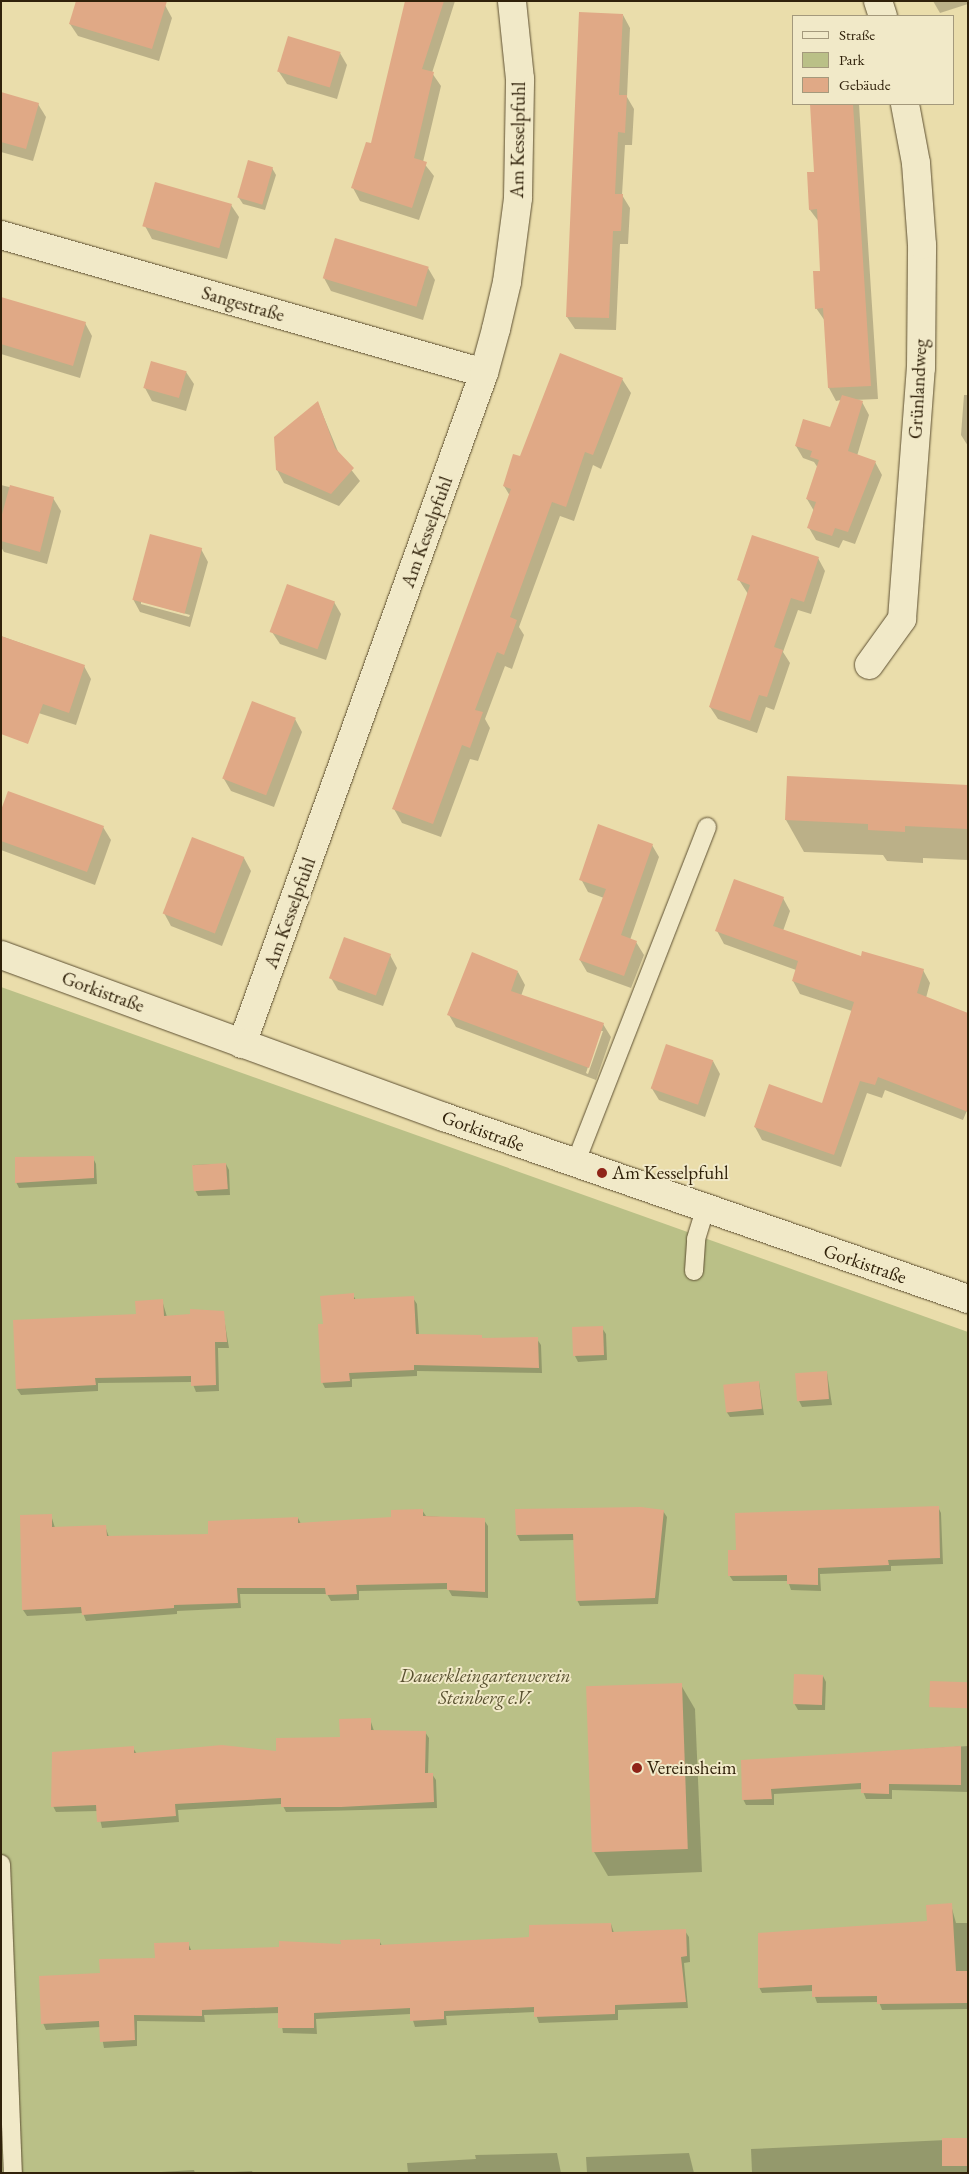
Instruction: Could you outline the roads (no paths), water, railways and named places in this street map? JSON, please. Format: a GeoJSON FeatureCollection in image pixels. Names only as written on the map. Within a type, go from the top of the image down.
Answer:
{"type":"FeatureCollection","features":[{"type":"Feature","properties":{"kind":"street","name":"Am Kesselpfuhl"},"geometry":{"type":"LineString","coordinates":[[242,1044],[484,373],[507,282],[518,198],[520,79],[512,1]]}},
{"type":"Feature","properties":{"kind":"street"},"geometry":{"type":"LineString","coordinates":[[878,1],[882,15]]}},
{"type":"Feature","properties":{"kind":"street","name":"Grünlandweg"},"geometry":{"type":"LineString","coordinates":[[869,665],[902,619],[921,368],[922,246],[916,163],[905,105]]}},
{"type":"Feature","properties":{"kind":"street","name":"Sangestraße"},"geometry":{"type":"LineString","coordinates":[[1,235],[484,373]]}},
{"type":"Feature","properties":{"kind":"street","name":"Gorkistraße"},"geometry":{"type":"LineString","coordinates":[[1,955],[575,1164],[968,1299]]}},
{"type":"Feature","properties":{"kind":"lane"},"geometry":{"type":"LineString","coordinates":[[575,1164],[707,827]]}},
{"type":"Feature","properties":{"kind":"lane"},"geometry":{"type":"LineString","coordinates":[[694,1271],[696,1239],[705,1210]]}},
{"type":"Feature","properties":{"kind":"lane"},"geometry":{"type":"LineString","coordinates":[[1,1864],[13,2173]]}},
{"type":"Feature","properties":{"kind":"place","name":"Am Kesselpfuhl"},"geometry":{"type":"Point","coordinates":[602,1173]}},
{"type":"Feature","properties":{"kind":"place","name":"Vereinsheim"},"geometry":{"type":"Point","coordinates":[637,1768]}},
{"type":"Feature","properties":{"kind":"park label","name":"Dauerkleingartenverein Steinberg e.V."},"geometry":{"type":"Point","coordinates":[485,1687]}}]}
